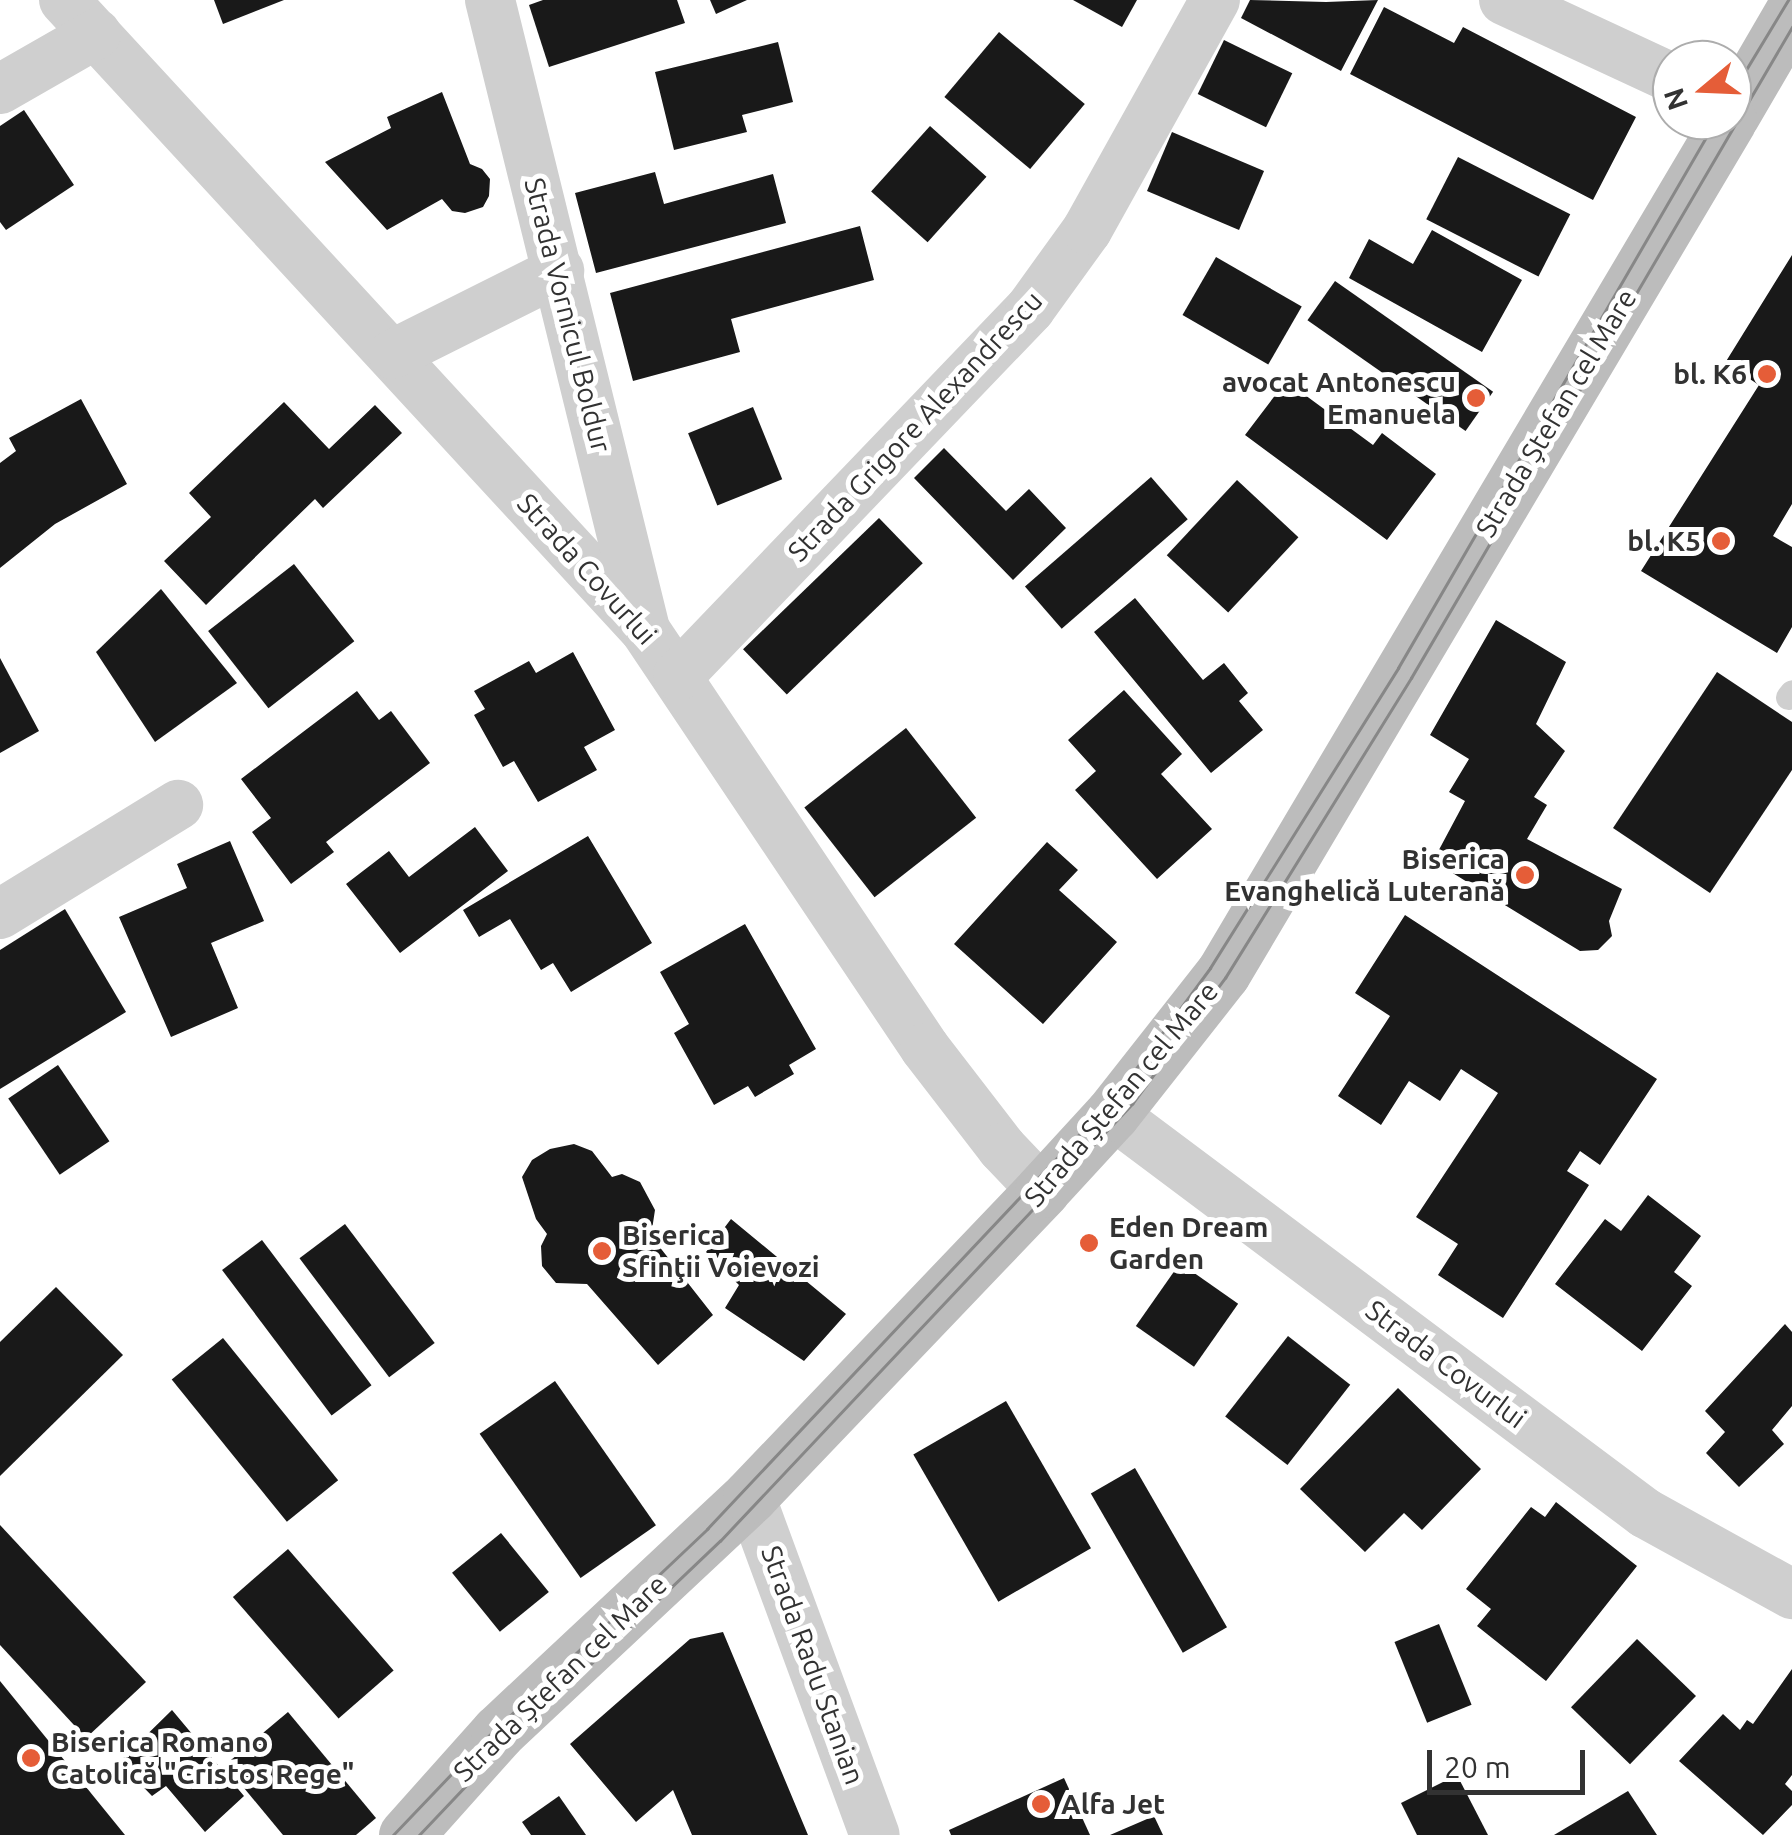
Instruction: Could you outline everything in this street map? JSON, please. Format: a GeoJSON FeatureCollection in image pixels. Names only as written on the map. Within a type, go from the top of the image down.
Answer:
{"type":"FeatureCollection","features":[{"type":"Feature","properties":{"kind":"main road","name":"Strada Ștefan cel Mare"},"geometry":{"type":"LineString","coordinates":[[1752,80],[1792,12]]}},
{"type":"Feature","properties":{"kind":"main road","name":"Strada Ștefan cel Mare"},"geometry":{"type":"LineString","coordinates":[[406,1835],[498,1732],[750,1496],[1042,1190],[1112,1114],[1223,973],[1717,140]]}},
{"type":"Feature","properties":{"kind":"street","name":"Strada Vornicul Boldur"},"geometry":{"type":"LineString","coordinates":[[490,0],[645,630]]}},
{"type":"Feature","properties":{"kind":"street","name":"Strada Grigore Alexandrescu"},"geometry":{"type":"LineString","coordinates":[[678,676],[1030,309],[1087,230],[1215,0]]}},
{"type":"Feature","properties":{"kind":"street"},"geometry":{"type":"LineString","coordinates":[[1504,0],[1652,69]]}},
{"type":"Feature","properties":{"kind":"street"},"geometry":{"type":"LineString","coordinates":[[0,89],[80,17]]}},
{"type":"Feature","properties":{"kind":"street","name":"Strada Covurlui"},"geometry":{"type":"LineString","coordinates":[[80,17],[645,630],[925,1048],[1002,1148],[1042,1190]]}},
{"type":"Feature","properties":{"kind":"street"},"geometry":{"type":"LineString","coordinates":[[393,354],[558,271]]}},
{"type":"Feature","properties":{"kind":"street"},"geometry":{"type":"LineString","coordinates":[[0,914],[178,804]]}},
{"type":"Feature","properties":{"kind":"street","name":"Strada Covurlui"},"geometry":{"type":"LineString","coordinates":[[1112,1114],[1645,1513],[1792,1594]]}},
{"type":"Feature","properties":{"kind":"street","name":"Strada Radu Stanian"},"geometry":{"type":"LineString","coordinates":[[750,1496],[875,1835]]}},
{"type":"Feature","properties":{"kind":"building"},"geometry":{"type":"Polygon","coordinates":[[[214,0],[284,0],[223,24],[214,0]]]}},
{"type":"Feature","properties":{"kind":"building"},"geometry":{"type":"Polygon","coordinates":[[[543,0],[677,0],[685,23],[549,67],[529,5],[543,0]]]}},
{"type":"Feature","properties":{"kind":"building"},"geometry":{"type":"Polygon","coordinates":[[[710,0],[747,0],[716,14],[710,0]]]}},
{"type":"Feature","properties":{"kind":"building"},"geometry":{"type":"Polygon","coordinates":[[[1073,0],[1137,0],[1122,27],[1073,0]]]}},
{"type":"Feature","properties":{"kind":"building"},"geometry":{"type":"Polygon","coordinates":[[[1250,0],[1378,0],[1341,71],[1241,18],[1250,0]]]}},
{"type":"Feature","properties":{"kind":"building"},"geometry":{"type":"Polygon","coordinates":[[[1384,7],[1454,43],[1463,27],[1636,117],[1593,200],[1350,74],[1384,7]]]}},
{"type":"Feature","properties":{"kind":"building"},"geometry":{"type":"Polygon","coordinates":[[[999,32],[1085,104],[1030,169],[944,97],[999,32]]]}},
{"type":"Feature","properties":{"kind":"building"},"geometry":{"type":"Polygon","coordinates":[[[1224,40],[1292,73],[1266,127],[1198,94],[1224,40]]]}},
{"type":"Feature","properties":{"kind":"building"},"geometry":{"type":"Polygon","coordinates":[[[778,42],[793,102],[742,115],[747,132],[674,150],[655,72],[778,42]]]}},
{"type":"Feature","properties":{"kind":"building"},"geometry":{"type":"Polygon","coordinates":[[[442,92],[470,164],[482,169],[490,179],[489,196],[483,207],[465,213],[452,211],[442,199],[387,230],[325,162],[391,128],[387,117],[442,92]]]}},
{"type":"Feature","properties":{"kind":"building"},"geometry":{"type":"Polygon","coordinates":[[[24,110],[74,185],[6,230],[0,222],[0,126],[24,110]]]}},
{"type":"Feature","properties":{"kind":"building"},"geometry":{"type":"Polygon","coordinates":[[[930,126],[986,177],[928,242],[871,191],[930,126]]]}},
{"type":"Feature","properties":{"kind":"building"},"geometry":{"type":"Polygon","coordinates":[[[1172,132],[1264,171],[1239,230],[1147,191],[1172,132]]]}},
{"type":"Feature","properties":{"kind":"building"},"geometry":{"type":"Polygon","coordinates":[[[1458,157],[1570,214],[1538,277],[1426,219],[1458,157]]]}},
{"type":"Feature","properties":{"kind":"building"},"geometry":{"type":"Polygon","coordinates":[[[655,172],[664,204],[773,174],[786,223],[596,273],[575,193],[655,172]]]}},
{"type":"Feature","properties":{"kind":"building"},"geometry":{"type":"Polygon","coordinates":[[[860,226],[874,280],[731,319],[740,352],[633,381],[610,293],[860,226]]]}},
{"type":"Feature","properties":{"kind":"building"},"geometry":{"type":"Polygon","coordinates":[[[1432,230],[1522,280],[1482,352],[1349,278],[1369,239],[1413,264],[1432,230]]]}},
{"type":"Feature","properties":{"kind":"building","name":"bl. K5"},"geometry":{"type":"Polygon","coordinates":[[[1792,255],[1792,504],[1773,536],[1792,547],[1792,627],[1777,653],[1641,571],[1759,385],[1725,363],[1792,255]]]}},
{"type":"Feature","properties":{"kind":"building"},"geometry":{"type":"Polygon","coordinates":[[[1216,257],[1302,306],[1268,365],[1182,315],[1216,257]]]}},
{"type":"Feature","properties":{"kind":"building"},"geometry":{"type":"Polygon","coordinates":[[[1335,281],[1493,392],[1466,431],[1307,320],[1335,281]]]}},
{"type":"Feature","properties":{"kind":"building"},"geometry":{"type":"Polygon","coordinates":[[[1286,381],[1373,445],[1382,433],[1436,474],[1387,540],[1245,435],[1286,381]]]}},
{"type":"Feature","properties":{"kind":"building"},"geometry":{"type":"Polygon","coordinates":[[[81,399],[127,484],[55,524],[0,568],[0,463],[16,451],[9,438],[81,399]]]}},
{"type":"Feature","properties":{"kind":"building"},"geometry":{"type":"Polygon","coordinates":[[[284,402],[329,449],[375,405],[402,433],[323,508],[315,499],[206,605],[164,561],[211,517],[189,493],[284,402]]]}},
{"type":"Feature","properties":{"kind":"building"},"geometry":{"type":"Polygon","coordinates":[[[753,407],[782,479],[717,506],[688,433],[753,407]]]}},
{"type":"Feature","properties":{"kind":"building"},"geometry":{"type":"Polygon","coordinates":[[[944,448],[1006,511],[1029,489],[1066,528],[1013,580],[914,478],[944,448]]]}},
{"type":"Feature","properties":{"kind":"building"},"geometry":{"type":"Polygon","coordinates":[[[1151,477],[1188,519],[1062,629],[1025,587],[1151,477]]]}},
{"type":"Feature","properties":{"kind":"building"},"geometry":{"type":"Polygon","coordinates":[[[1237,480],[1298,537],[1228,613],[1167,555],[1237,480]]]}},
{"type":"Feature","properties":{"kind":"building"},"geometry":{"type":"Polygon","coordinates":[[[879,518],[923,563],[787,695],[743,649],[879,518]]]}},
{"type":"Feature","properties":{"kind":"building"},"geometry":{"type":"Polygon","coordinates":[[[294,564],[354,641],[268,708],[208,631],[294,564]]]}},
{"type":"Feature","properties":{"kind":"building"},"geometry":{"type":"Polygon","coordinates":[[[161,589],[237,683],[155,742],[96,652],[161,589]]]}},
{"type":"Feature","properties":{"kind":"building"},"geometry":{"type":"Polygon","coordinates":[[[1135,598],[1203,680],[1224,663],[1248,693],[1239,701],[1263,730],[1211,773],[1094,632],[1135,598]]]}},
{"type":"Feature","properties":{"kind":"building"},"geometry":{"type":"Polygon","coordinates":[[[1496,620],[1566,662],[1536,724],[1565,751],[1534,797],[1547,805],[1527,839],[1622,889],[1609,921],[1612,936],[1598,950],[1580,951],[1433,861],[1465,801],[1449,792],[1469,759],[1430,735],[1496,620]]]}},
{"type":"Feature","properties":{"kind":"building"},"geometry":{"type":"Polygon","coordinates":[[[573,652],[615,730],[584,747],[597,770],[538,802],[514,761],[503,767],[474,715],[485,709],[474,691],[529,661],[536,673],[573,652]]]}},
{"type":"Feature","properties":{"kind":"building"},"geometry":{"type":"Polygon","coordinates":[[[0,658],[39,731],[0,753],[0,658]]]}},
{"type":"Feature","properties":{"kind":"building"},"geometry":{"type":"Polygon","coordinates":[[[1717,672],[1792,722],[1792,770],[1710,893],[1613,828],[1717,672]]]}},
{"type":"Feature","properties":{"kind":"building"},"geometry":{"type":"Polygon","coordinates":[[[1124,690],[1182,754],[1161,774],[1212,829],[1157,879],[1075,790],[1096,771],[1068,740],[1124,690]]]}},
{"type":"Feature","properties":{"kind":"building"},"geometry":{"type":"Polygon","coordinates":[[[357,691],[379,720],[391,711],[430,763],[326,842],[334,852],[291,884],[252,832],[271,818],[241,779],[357,691]]]}},
{"type":"Feature","properties":{"kind":"building"},"geometry":{"type":"Polygon","coordinates":[[[906,728],[976,818],[875,897],[804,807],[906,728]]]}},
{"type":"Feature","properties":{"kind":"building"},"geometry":{"type":"Polygon","coordinates":[[[475,827],[508,871],[400,953],[346,884],[389,851],[409,877],[475,827]]]}},
{"type":"Feature","properties":{"kind":"building"},"geometry":{"type":"Polygon","coordinates":[[[588,836],[652,943],[571,992],[553,963],[541,970],[510,919],[479,937],[463,910],[588,836]]]}},
{"type":"Feature","properties":{"kind":"building"},"geometry":{"type":"Polygon","coordinates":[[[230,841],[264,921],[211,943],[238,1008],[171,1037],[119,917],[187,888],[177,864],[230,841]]]}},
{"type":"Feature","properties":{"kind":"building"},"geometry":{"type":"Polygon","coordinates":[[[1047,842],[1078,870],[1059,890],[1117,942],[1043,1024],[954,944],[1047,842]]]}},
{"type":"Feature","properties":{"kind":"building"},"geometry":{"type":"Polygon","coordinates":[[[65,909],[126,1012],[0,1089],[0,950],[65,909]]]}},
{"type":"Feature","properties":{"kind":"building"},"geometry":{"type":"Polygon","coordinates":[[[1405,915],[1657,1079],[1600,1165],[1580,1151],[1567,1171],[1589,1185],[1503,1318],[1438,1275],[1458,1244],[1416,1217],[1498,1093],[1461,1069],[1440,1101],[1409,1081],[1381,1125],[1338,1096],[1390,1016],[1355,993],[1405,915]]]}},
{"type":"Feature","properties":{"kind":"building"},"geometry":{"type":"Polygon","coordinates":[[[745,924],[816,1049],[789,1065],[794,1074],[755,1097],[748,1086],[714,1105],[674,1033],[689,1024],[660,972],[745,924]]]}},
{"type":"Feature","properties":{"kind":"building"},"geometry":{"type":"Polygon","coordinates":[[[58,1065],[109,1141],[60,1175],[8,1099],[58,1065]]]}},
{"type":"Feature","properties":{"kind":"building","name":"Biserica Sfinţii Voievozi"},"geometry":{"type":"Polygon","coordinates":[[[574,1144],[592,1151],[612,1177],[622,1174],[640,1182],[655,1210],[651,1236],[713,1315],[658,1365],[587,1284],[556,1283],[542,1266],[541,1246],[547,1234],[536,1219],[522,1177],[532,1160],[550,1149],[574,1144]]]}},
{"type":"Feature","properties":{"kind":"building"},"geometry":{"type":"Polygon","coordinates":[[[1648,1195],[1701,1236],[1674,1272],[1692,1286],[1642,1351],[1555,1284],[1605,1219],[1621,1231],[1648,1195]]]}},
{"type":"Feature","properties":{"kind":"building"},"geometry":{"type":"Polygon","coordinates":[[[731,1219],[846,1314],[804,1361],[725,1308],[739,1285],[706,1252],[731,1219]]]}},
{"type":"Feature","properties":{"kind":"building"},"geometry":{"type":"Polygon","coordinates":[[[345,1224],[435,1343],[389,1377],[299,1258],[345,1224]]]}},
{"type":"Feature","properties":{"kind":"building"},"geometry":{"type":"Polygon","coordinates":[[[262,1240],[372,1385],[332,1415],[222,1270],[262,1240]]]}},
{"type":"Feature","properties":{"kind":"building"},"geometry":{"type":"Polygon","coordinates":[[[1180,1263],[1238,1304],[1194,1367],[1136,1326],[1180,1263]]]}},
{"type":"Feature","properties":{"kind":"building"},"geometry":{"type":"Polygon","coordinates":[[[56,1287],[123,1355],[0,1476],[0,1342],[56,1287]]]}},
{"type":"Feature","properties":{"kind":"building"},"geometry":{"type":"Polygon","coordinates":[[[1785,1324],[1792,1332],[1792,1406],[1772,1430],[1784,1444],[1739,1487],[1706,1453],[1725,1432],[1705,1411],[1785,1324]]]}},
{"type":"Feature","properties":{"kind":"building"},"geometry":{"type":"Polygon","coordinates":[[[1288,1336],[1350,1385],[1287,1465],[1225,1416],[1288,1336]]]}},
{"type":"Feature","properties":{"kind":"building"},"geometry":{"type":"Polygon","coordinates":[[[223,1338],[338,1480],[287,1522],[172,1380],[223,1338]]]}},
{"type":"Feature","properties":{"kind":"building"},"geometry":{"type":"Polygon","coordinates":[[[555,1381],[656,1525],[581,1578],[480,1434],[555,1381]]]}},
{"type":"Feature","properties":{"kind":"building"},"geometry":{"type":"Polygon","coordinates":[[[1398,1388],[1481,1469],[1422,1530],[1404,1513],[1365,1552],[1300,1489],[1398,1388]]]}},
{"type":"Feature","properties":{"kind":"building"},"geometry":{"type":"Polygon","coordinates":[[[1006,1401],[1091,1548],[998,1602],[913,1454],[1006,1401]]]}},
{"type":"Feature","properties":{"kind":"building"},"geometry":{"type":"Polygon","coordinates":[[[1135,1468],[1227,1627],[1183,1653],[1091,1494],[1135,1468]]]}},
{"type":"Feature","properties":{"kind":"building"},"geometry":{"type":"Polygon","coordinates":[[[1556,1502],[1637,1566],[1546,1681],[1477,1626],[1491,1609],[1466,1589],[1531,1507],[1545,1517],[1556,1502]]]}},
{"type":"Feature","properties":{"kind":"building"},"geometry":{"type":"Polygon","coordinates":[[[0,1525],[146,1682],[86,1738],[0,1645],[0,1525]]]}},
{"type":"Feature","properties":{"kind":"building"},"geometry":{"type":"Polygon","coordinates":[[[501,1533],[549,1592],[500,1632],[452,1573],[501,1533]]]}},
{"type":"Feature","properties":{"kind":"building"},"geometry":{"type":"Polygon","coordinates":[[[288,1549],[394,1671],[339,1718],[233,1597],[288,1549]]]}},
{"type":"Feature","properties":{"kind":"building"},"geometry":{"type":"Polygon","coordinates":[[[1439,1624],[1472,1705],[1427,1723],[1394,1642],[1439,1624]]]}},
{"type":"Feature","properties":{"kind":"building"},"geometry":{"type":"Polygon","coordinates":[[[723,1632],[808,1835],[692,1835],[673,1790],[636,1822],[570,1744],[690,1639],[723,1632]]]}},
{"type":"Feature","properties":{"kind":"building"},"geometry":{"type":"Polygon","coordinates":[[[1637,1639],[1696,1696],[1630,1764],[1571,1707],[1637,1639]]]}},
{"type":"Feature","properties":{"kind":"building"},"geometry":{"type":"Polygon","coordinates":[[[1792,1669],[1792,1775],[1785,1784],[1792,1791],[1792,1805],[1763,1835],[1679,1761],[1723,1714],[1740,1730],[1747,1720],[1753,1724],[1792,1669]]]}},
{"type":"Feature","properties":{"kind":"building","name":"Biserica Romano Catolică \"Cristos Rege\""},"geometry":{"type":"Polygon","coordinates":[[[0,1681],[125,1835],[0,1835],[0,1681]]]}},
{"type":"Feature","properties":{"kind":"building"},"geometry":{"type":"Polygon","coordinates":[[[172,1710],[244,1796],[205,1832],[166,1786],[152,1796],[119,1762],[172,1710]]]}},
{"type":"Feature","properties":{"kind":"building"},"geometry":{"type":"Polygon","coordinates":[[[288,1712],[376,1818],[356,1835],[283,1835],[225,1765],[288,1712]]]}},
{"type":"Feature","properties":{"kind":"building"},"geometry":{"type":"Polygon","coordinates":[[[1457,1775],[1488,1835],[1417,1835],[1401,1803],[1457,1775]]]}},
{"type":"Feature","properties":{"kind":"building","name":"Alfa Jet"},"geometry":{"type":"Polygon","coordinates":[[[1064,1778],[1090,1835],[951,1835],[949,1830],[1064,1778]]]}},
{"type":"Feature","properties":{"kind":"building"},"geometry":{"type":"Polygon","coordinates":[[[1628,1791],[1657,1835],[1554,1835],[1628,1791]]]}},
{"type":"Feature","properties":{"kind":"building"},"geometry":{"type":"Polygon","coordinates":[[[559,1796],[586,1835],[531,1835],[522,1822],[559,1796]]]}},
{"type":"Feature","properties":{"kind":"building"},"geometry":{"type":"Polygon","coordinates":[[[1154,1816],[1163,1835],[1110,1835],[1154,1816]]]}},
{"type":"Feature","properties":{"kind":"tram line"},"geometry":{"type":"LineString","coordinates":[[1752,60],[1788,0]]}},
{"type":"Feature","properties":{"kind":"tram line"},"geometry":{"type":"LineString","coordinates":[[419,1835],[494,1756],[720,1541],[1132,1104],[1225,978],[1411,678],[1792,27]]}},
{"type":"Feature","properties":{"kind":"tram line"},"geometry":{"type":"LineString","coordinates":[[393,1835],[480,1744],[707,1529],[1118,1093],[1210,968],[1398,668],[1704,140]]}},
{"type":"Feature","properties":{"kind":"place","name":"bl. K6"},"geometry":{"type":"Point","coordinates":[1767,374]}},
{"type":"Feature","properties":{"kind":"place","name":"avocat Antonescu Emanuela"},"geometry":{"type":"Point","coordinates":[1476,398]}},
{"type":"Feature","properties":{"kind":"place","name":"bl. K5"},"geometry":{"type":"Point","coordinates":[1721,541]}},
{"type":"Feature","properties":{"kind":"place","name":"Biserica Evanghelică Luterană"},"geometry":{"type":"Point","coordinates":[1525,875]}},
{"type":"Feature","properties":{"kind":"place","name":"Eden Dream Garden"},"geometry":{"type":"Point","coordinates":[1089,1243]}},
{"type":"Feature","properties":{"kind":"place","name":"Biserica Sfinţii Voievozi"},"geometry":{"type":"Point","coordinates":[602,1251]}},
{"type":"Feature","properties":{"kind":"place","name":"Biserica Romano Catolică \"Cristos Rege\""},"geometry":{"type":"Point","coordinates":[31,1758]}},
{"type":"Feature","properties":{"kind":"place","name":"Alfa Jet"},"geometry":{"type":"Point","coordinates":[1041,1804]}}]}
